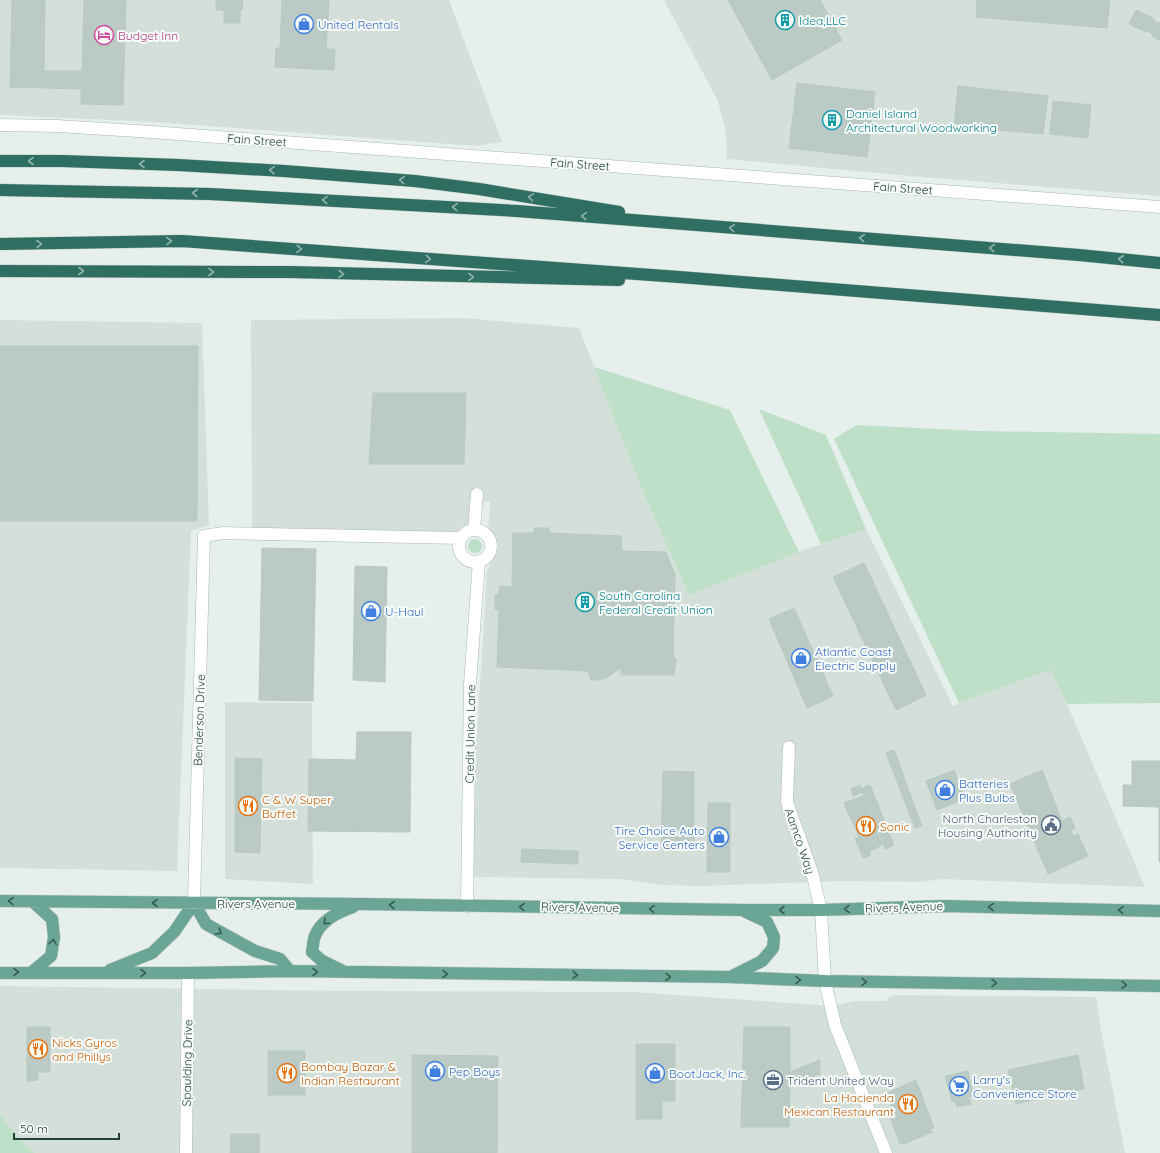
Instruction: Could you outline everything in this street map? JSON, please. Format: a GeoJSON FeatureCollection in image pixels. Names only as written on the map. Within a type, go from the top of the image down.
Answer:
{"type":"FeatureCollection","features":[{"type":"Feature","properties":{"kind":"highway"},"geometry":{"type":"LineString","coordinates":[[0,161],[62,161],[284,170],[415,181],[479,189],[608,210],[665,222]]}},
{"type":"Feature","properties":{"kind":"highway"},"geometry":{"type":"LineString","coordinates":[[0,190],[210,194],[509,210],[1079,255],[1160,263]]}},
{"type":"Feature","properties":{"kind":"highway"},"geometry":{"type":"LineString","coordinates":[[0,244],[182,241],[679,277],[1160,315]]}},
{"type":"Feature","properties":{"kind":"highway"},"geometry":{"type":"LineString","coordinates":[[0,271],[290,272],[618,280],[679,277]]}},
{"type":"Feature","properties":{"kind":"main road","name":"Rivers Avenue"},"geometry":{"type":"LineString","coordinates":[[0,901],[359,904],[743,910],[821,910],[945,906],[1160,911]]}},
{"type":"Feature","properties":{"kind":"main road"},"geometry":{"type":"LineString","coordinates":[[32,972],[51,956],[54,938],[52,920],[33,902]]}},
{"type":"Feature","properties":{"kind":"main road"},"geometry":{"type":"LineString","coordinates":[[104,972],[152,953],[174,932],[194,903],[206,924],[255,951],[280,959],[290,971]]}},
{"type":"Feature","properties":{"kind":"main road"},"geometry":{"type":"LineString","coordinates":[[345,972],[321,960],[312,952],[315,936],[323,923],[338,912],[359,904]]}},
{"type":"Feature","properties":{"kind":"main road"},"geometry":{"type":"LineString","coordinates":[[729,977],[762,961],[772,948],[774,937],[767,922],[743,910]]}},
{"type":"Feature","properties":{"kind":"main road"},"geometry":{"type":"LineString","coordinates":[[0,973],[188,973],[290,971],[729,977],[825,981],[1160,986]]}},
{"type":"Feature","properties":{"kind":"street","name":"Fain Street"},"geometry":{"type":"LineString","coordinates":[[0,125],[57,126],[144,131],[1160,207]]}},
{"type":"Feature","properties":{"kind":"street"},"geometry":{"type":"LineString","coordinates":[[474,530],[477,494]]}},
{"type":"Feature","properties":{"kind":"street"},"geometry":{"type":"LineString","coordinates":[[474,530],[488,536],[491,546],[487,556],[479,562],[464,558],[459,548],[461,538],[469,531],[474,530]]}},
{"type":"Feature","properties":{"kind":"street","name":"Benderson Drive"},"geometry":{"type":"LineString","coordinates":[[194,903],[204,536],[223,533],[461,538]]}},
{"type":"Feature","properties":{"kind":"street","name":"Credit Union Lane"},"geometry":{"type":"LineString","coordinates":[[467,906],[470,684],[479,562]]}},
{"type":"Feature","properties":{"kind":"street","name":"Aamco Way"},"geometry":{"type":"LineString","coordinates":[[789,747],[787,802],[812,872],[821,910],[825,981],[835,1025],[886,1153]]}},
{"type":"Feature","properties":{"kind":"street","name":"Spaulding Drive"},"geometry":{"type":"LineString","coordinates":[[186,1153],[188,973]]}},
{"type":"Feature","properties":{"kind":"shaded area"},"geometry":{"type":"Polygon","coordinates":[[[0,0],[449,0],[502,142],[476,146],[154,122],[0,115],[0,0]]]}},
{"type":"Feature","properties":{"kind":"shaded area"},"geometry":{"type":"Polygon","coordinates":[[[664,0],[1160,0],[1160,196],[910,176],[727,159],[726,133],[718,101],[664,0]]]}},
{"type":"Feature","properties":{"kind":"shaded area"},"geometry":{"type":"Polygon","coordinates":[[[463,318],[579,328],[643,492],[689,595],[789,555],[866,529],[953,706],[1050,670],[1067,704],[1145,887],[942,879],[920,882],[843,881],[701,886],[663,885],[620,879],[468,877],[487,571],[499,546],[488,530],[490,502],[470,501],[468,525],[463,526],[455,533],[252,534],[251,320],[463,318]]]}},
{"type":"Feature","properties":{"kind":"shaded area"},"geometry":{"type":"Polygon","coordinates":[[[0,320],[202,323],[209,525],[191,531],[177,871],[0,868],[0,320]]]}},
{"type":"Feature","properties":{"kind":"shaded area"},"geometry":{"type":"Polygon","coordinates":[[[225,702],[312,703],[313,884],[225,879],[225,702]]]}},
{"type":"Feature","properties":{"kind":"shaded area"},"geometry":{"type":"Polygon","coordinates":[[[0,986],[347,991],[634,992],[831,1006],[856,1001],[885,1001],[894,995],[1096,997],[1125,1153],[0,1153],[0,986]]]}},
{"type":"Feature","properties":{"kind":"green space"},"geometry":{"type":"Polygon","coordinates":[[[594,367],[730,410],[799,552],[689,595],[643,492],[594,367]]]}},
{"type":"Feature","properties":{"kind":"green space"},"geometry":{"type":"Polygon","coordinates":[[[759,409],[826,435],[866,529],[821,544],[759,409]]]}},
{"type":"Feature","properties":{"kind":"green space"},"geometry":{"type":"Polygon","coordinates":[[[856,425],[979,431],[1160,434],[1160,703],[1067,704],[1050,670],[959,703],[834,439],[856,425]]]}},
{"type":"Feature","properties":{"kind":"green space"},"geometry":{"type":"Polygon","coordinates":[[[472,539],[478,539],[482,543],[482,549],[478,553],[472,553],[468,549],[468,543],[472,539]]]}},
{"type":"Feature","properties":{"kind":"green space"},"geometry":{"type":"Polygon","coordinates":[[[0,1115],[23,1143],[34,1153],[0,1153],[0,1115]]]}},
{"type":"Feature","properties":{"kind":"building","name":"Budget Inn"},"geometry":{"type":"Polygon","coordinates":[[[12,0],[45,0],[44,71],[82,71],[84,0],[126,0],[123,105],[81,104],[81,89],[10,87],[12,0]]]}},
{"type":"Feature","properties":{"kind":"building"},"geometry":{"type":"Polygon","coordinates":[[[216,0],[243,0],[242,10],[240,10],[240,23],[224,23],[224,10],[216,10],[216,0]]]}},
{"type":"Feature","properties":{"kind":"building","name":"United Rentals"},"geometry":{"type":"Polygon","coordinates":[[[282,0],[329,0],[326,49],[335,49],[334,70],[275,67],[276,48],[280,48],[282,0]]]}},
{"type":"Feature","properties":{"kind":"building","name":"Idea,LLC"},"geometry":{"type":"Polygon","coordinates":[[[728,0],[820,0],[842,40],[772,80],[728,0]]]}},
{"type":"Feature","properties":{"kind":"building"},"geometry":{"type":"Polygon","coordinates":[[[977,0],[1110,0],[1107,28],[976,17],[977,0]]]}},
{"type":"Feature","properties":{"kind":"building"},"geometry":{"type":"Polygon","coordinates":[[[1136,10],[1159,23],[1160,22],[1160,40],[1152,36],[1153,34],[1129,24],[1136,10]]]}},
{"type":"Feature","properties":{"kind":"building","name":"Daniel Island Architectural Woodworking"},"geometry":{"type":"Polygon","coordinates":[[[797,83],[875,92],[867,157],[789,148],[797,83]]]}},
{"type":"Feature","properties":{"kind":"building"},"geometry":{"type":"Polygon","coordinates":[[[958,86],[1048,96],[1043,134],[954,126],[958,86]]]}},
{"type":"Feature","properties":{"kind":"building"},"geometry":{"type":"Polygon","coordinates":[[[1053,101],[1091,105],[1088,138],[1050,134],[1053,101]]]}},
{"type":"Feature","properties":{"kind":"building"},"geometry":{"type":"Polygon","coordinates":[[[0,346],[198,346],[197,521],[0,521],[0,346]]]}},
{"type":"Feature","properties":{"kind":"building"},"geometry":{"type":"Polygon","coordinates":[[[373,393],[466,393],[464,464],[369,464],[373,393]]]}},
{"type":"Feature","properties":{"kind":"building","name":"South Carolina Federal Credit Union"},"geometry":{"type":"Polygon","coordinates":[[[534,528],[549,528],[549,533],[621,536],[622,551],[666,552],[675,575],[673,656],[676,659],[674,675],[621,675],[621,668],[606,678],[591,680],[588,671],[497,667],[499,610],[495,609],[495,595],[499,594],[500,586],[512,587],[513,533],[534,533],[534,528]]]}},
{"type":"Feature","properties":{"kind":"building"},"geometry":{"type":"Polygon","coordinates":[[[262,548],[316,549],[313,701],[259,700],[262,548]]]}},
{"type":"Feature","properties":{"kind":"building"},"geometry":{"type":"Polygon","coordinates":[[[864,563],[926,695],[896,710],[833,577],[864,563]]]}},
{"type":"Feature","properties":{"kind":"building","name":"U-Haul"},"geometry":{"type":"Polygon","coordinates":[[[355,566],[387,567],[385,682],[353,680],[355,566]]]}},
{"type":"Feature","properties":{"kind":"building","name":"Atlantic Coast Electric Supply"},"geometry":{"type":"Polygon","coordinates":[[[794,608],[833,696],[807,708],[769,619],[794,608]]]}},
{"type":"Feature","properties":{"kind":"building"},"geometry":{"type":"Polygon","coordinates":[[[357,732],[411,732],[410,832],[308,831],[309,759],[356,760],[357,732]]]}},
{"type":"Feature","properties":{"kind":"building"},"geometry":{"type":"Polygon","coordinates":[[[894,750],[922,826],[915,828],[886,753],[894,750]]]}},
{"type":"Feature","properties":{"kind":"building","name":"C & W Super Buffet"},"geometry":{"type":"Polygon","coordinates":[[[235,758],[262,759],[260,853],[235,852],[235,758]]]}},
{"type":"Feature","properties":{"kind":"building"},"geometry":{"type":"Polygon","coordinates":[[[1132,761],[1160,761],[1160,862],[1159,807],[1123,806],[1123,785],[1132,785],[1132,761]]]}},
{"type":"Feature","properties":{"kind":"building","name":"Batteries Plus Bulbs"},"geometry":{"type":"Polygon","coordinates":[[[954,770],[965,799],[937,810],[926,781],[954,770]]]}},
{"type":"Feature","properties":{"kind":"building","name":"North Charleston Housing Authority"},"geometry":{"type":"Polygon","coordinates":[[[1042,770],[1062,821],[1070,817],[1075,828],[1071,830],[1073,836],[1078,834],[1088,856],[1048,874],[1010,784],[1042,770]]]}},
{"type":"Feature","properties":{"kind":"building"},"geometry":{"type":"Polygon","coordinates":[[[663,771],[694,772],[694,848],[661,848],[663,771]]]}},
{"type":"Feature","properties":{"kind":"building"},"geometry":{"type":"Polygon","coordinates":[[[860,785],[863,792],[853,796],[851,789],[860,785]]]}},
{"type":"Feature","properties":{"kind":"building"},"geometry":{"type":"Polygon","coordinates":[[[870,785],[894,845],[885,849],[879,833],[881,831],[876,820],[874,821],[861,789],[870,785]]]}},
{"type":"Feature","properties":{"kind":"building","name":"Sonic"},"geometry":{"type":"Polygon","coordinates":[[[863,796],[873,824],[877,823],[879,828],[876,830],[882,845],[866,853],[844,803],[863,796]]]}},
{"type":"Feature","properties":{"kind":"building","name":"Tire Choice Auto Service Centers"},"geometry":{"type":"Polygon","coordinates":[[[708,803],[730,803],[730,872],[707,872],[708,803]]]}},
{"type":"Feature","properties":{"kind":"building"},"geometry":{"type":"Polygon","coordinates":[[[859,837],[866,853],[869,851],[871,855],[863,858],[855,839],[859,837]]]}},
{"type":"Feature","properties":{"kind":"building"},"geometry":{"type":"Polygon","coordinates":[[[522,849],[578,851],[578,864],[521,862],[522,849]]]}},
{"type":"Feature","properties":{"kind":"building","name":"Nicks Gyros and Phillys"},"geometry":{"type":"Polygon","coordinates":[[[27,1027],[50,1027],[50,1072],[38,1072],[38,1080],[27,1081],[27,1027]]]}},
{"type":"Feature","properties":{"kind":"building","name":"Trident United Way"},"geometry":{"type":"Polygon","coordinates":[[[744,1027],[790,1027],[790,1072],[820,1060],[820,1074],[790,1086],[789,1127],[741,1127],[744,1027]]]}},
{"type":"Feature","properties":{"kind":"building","name":"BootJack, Inc."},"geometry":{"type":"Polygon","coordinates":[[[636,1044],[675,1044],[675,1101],[662,1101],[662,1119],[636,1119],[636,1044]]]}},
{"type":"Feature","properties":{"kind":"building","name":"Bombay Bazar & Indian Restaurant"},"geometry":{"type":"Polygon","coordinates":[[[268,1051],[305,1051],[305,1095],[268,1095],[268,1051]]]}},
{"type":"Feature","properties":{"kind":"building"},"geometry":{"type":"Polygon","coordinates":[[[412,1055],[498,1056],[497,1153],[412,1153],[412,1055]]]}},
{"type":"Feature","properties":{"kind":"building"},"geometry":{"type":"Polygon","coordinates":[[[1078,1055],[1084,1089],[1016,1104],[1008,1070],[1078,1055]]]}},
{"type":"Feature","properties":{"kind":"building","name":"Larry's Convenience Store"},"geometry":{"type":"Polygon","coordinates":[[[968,1071],[973,1096],[969,1097],[971,1104],[957,1107],[955,1101],[952,1101],[945,1076],[968,1071]]]}},
{"type":"Feature","properties":{"kind":"building","name":"La Hacienda Mexican Restaurant"},"geometry":{"type":"Polygon","coordinates":[[[916,1080],[934,1128],[930,1129],[932,1132],[904,1144],[900,1144],[890,1117],[894,1115],[887,1093],[916,1080]]]}},
{"type":"Feature","properties":{"kind":"building"},"geometry":{"type":"Polygon","coordinates":[[[231,1134],[260,1134],[259,1153],[230,1153],[231,1134]]]}},
{"type":"Feature","properties":{"kind":"place","name":"Idea,LLC"},"geometry":{"type":"Point","coordinates":[785,20]}},
{"type":"Feature","properties":{"kind":"place","name":"United Rentals"},"geometry":{"type":"Point","coordinates":[304,24]}},
{"type":"Feature","properties":{"kind":"place","name":"Budget Inn"},"geometry":{"type":"Point","coordinates":[104,35]}},
{"type":"Feature","properties":{"kind":"place","name":"Daniel Island Architectural Woodworking"},"geometry":{"type":"Point","coordinates":[832,120]}},
{"type":"Feature","properties":{"kind":"place","name":"South Carolina Federal Credit Union"},"geometry":{"type":"Point","coordinates":[585,602]}},
{"type":"Feature","properties":{"kind":"place","name":"U-Haul"},"geometry":{"type":"Point","coordinates":[371,611]}},
{"type":"Feature","properties":{"kind":"place","name":"Atlantic Coast Electric Supply"},"geometry":{"type":"Point","coordinates":[801,658]}},
{"type":"Feature","properties":{"kind":"place","name":"Batteries Plus Bulbs"},"geometry":{"type":"Point","coordinates":[945,790]}},
{"type":"Feature","properties":{"kind":"place","name":"C & W Super Buffet"},"geometry":{"type":"Point","coordinates":[248,806]}},
{"type":"Feature","properties":{"kind":"place","name":"North Charleston Housing Authority"},"geometry":{"type":"Point","coordinates":[1051,825]}},
{"type":"Feature","properties":{"kind":"place","name":"Sonic"},"geometry":{"type":"Point","coordinates":[866,826]}},
{"type":"Feature","properties":{"kind":"place","name":"Tire Choice Auto Service Centers"},"geometry":{"type":"Point","coordinates":[719,837]}},
{"type":"Feature","properties":{"kind":"place","name":"Nicks Gyros and Phillys"},"geometry":{"type":"Point","coordinates":[38,1049]}},
{"type":"Feature","properties":{"kind":"place","name":"Pep Boys"},"geometry":{"type":"Point","coordinates":[435,1071]}},
{"type":"Feature","properties":{"kind":"place","name":"Bombay Bazar & Indian Restaurant"},"geometry":{"type":"Point","coordinates":[287,1073]}},
{"type":"Feature","properties":{"kind":"place","name":"BootJack, Inc."},"geometry":{"type":"Point","coordinates":[655,1073]}},
{"type":"Feature","properties":{"kind":"place","name":"Trident United Way"},"geometry":{"type":"Point","coordinates":[773,1080]}},
{"type":"Feature","properties":{"kind":"place","name":"Larry's Convenience Store"},"geometry":{"type":"Point","coordinates":[959,1086]}},
{"type":"Feature","properties":{"kind":"place","name":"La Hacienda Mexican Restaurant"},"geometry":{"type":"Point","coordinates":[908,1104]}}]}
